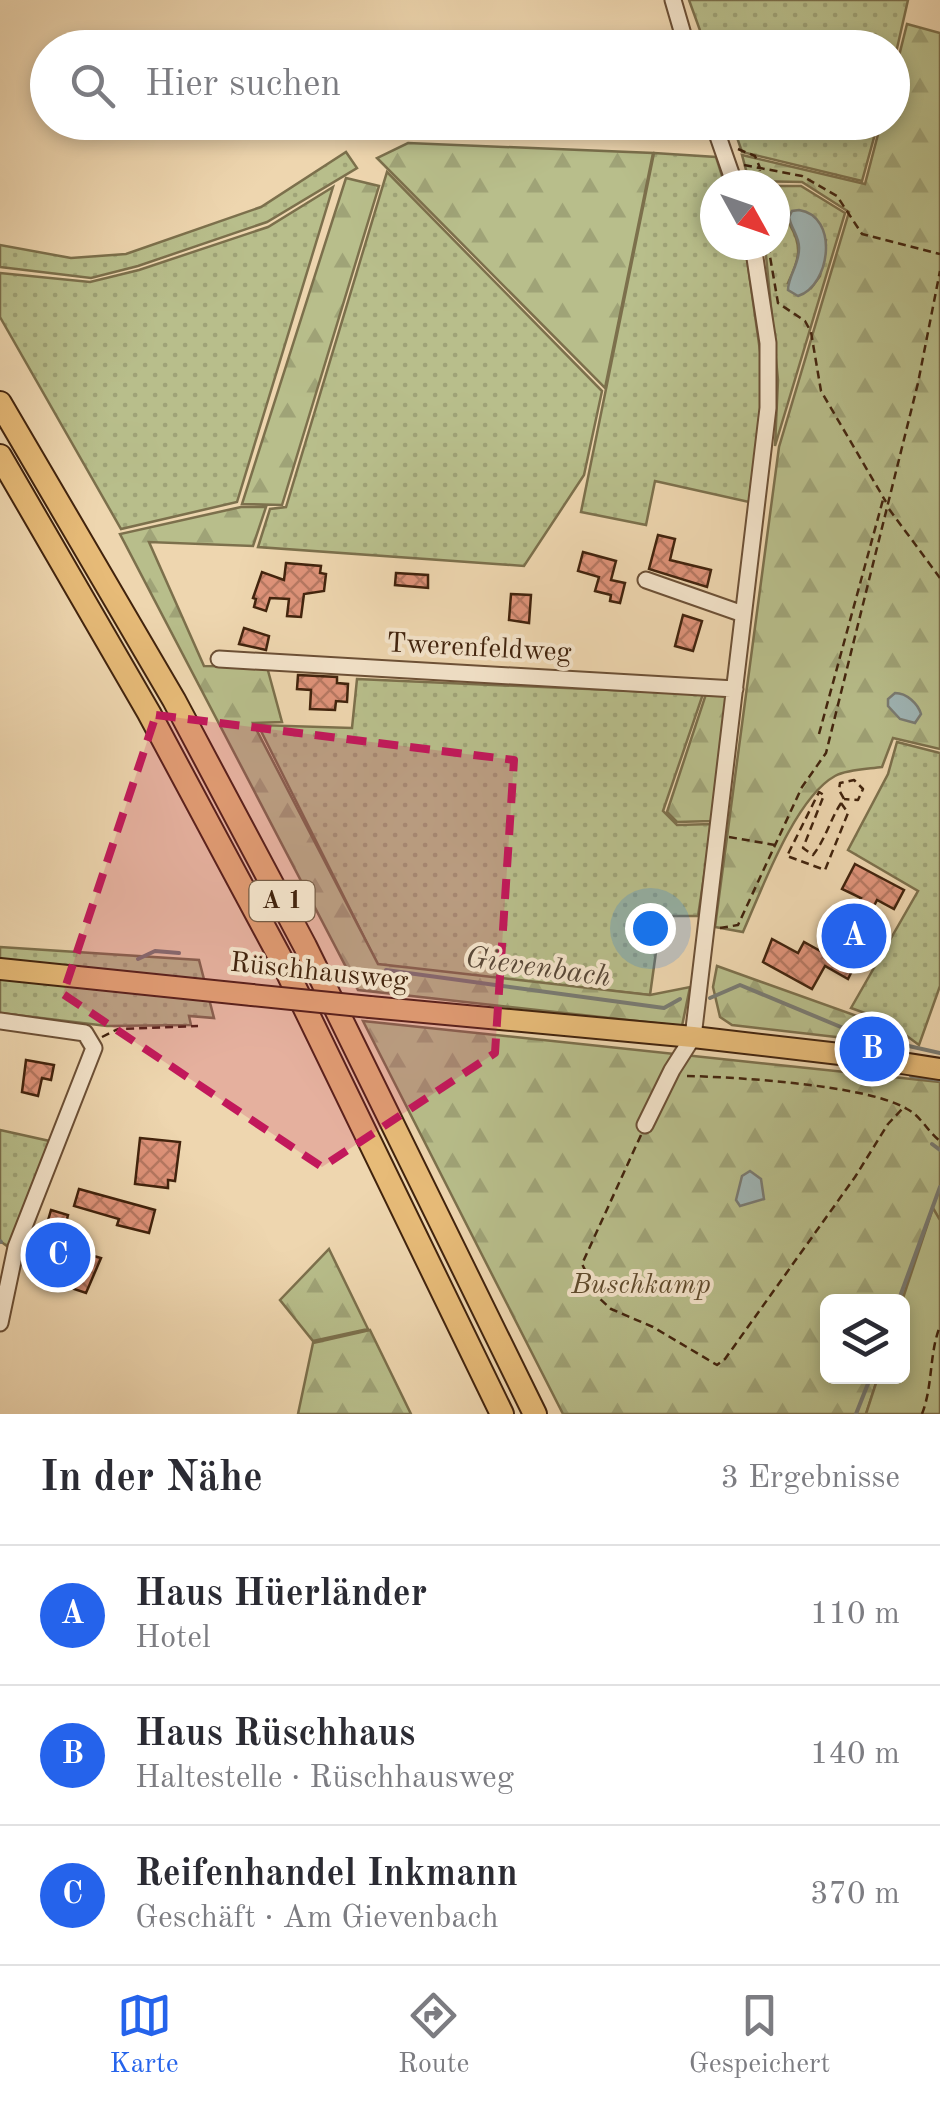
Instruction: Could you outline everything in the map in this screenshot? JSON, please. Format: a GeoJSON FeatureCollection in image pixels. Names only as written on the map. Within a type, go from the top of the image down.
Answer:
{"type":"FeatureCollection","features":[{"type":"Feature","properties":{"kind":"highway","name":"A 1"},"geometry":{"type":"LineString","coordinates":[[0,403],[174,700],[289,914],[535,1414]]}},
{"type":"Feature","properties":{"kind":"highway","name":"A 1"},"geometry":{"type":"LineString","coordinates":[[0,456],[149,714],[273,943],[502,1414]]}},
{"type":"Feature","properties":{"kind":"main road","name":"Rüschhausweg"},"geometry":{"type":"LineString","coordinates":[[0,969],[693,1037],[940,1069]]}},
{"type":"Feature","properties":{"kind":"street"},"geometry":{"type":"LineString","coordinates":[[673,0],[682,30]]}},
{"type":"Feature","properties":{"kind":"street"},"geometry":{"type":"LineString","coordinates":[[719,140],[730,170]]}},
{"type":"Feature","properties":{"kind":"street"},"geometry":{"type":"LineString","coordinates":[[646,1125],[693,1037],[707,929],[768,382],[764,303],[756,260]]}},
{"type":"Feature","properties":{"kind":"street"},"geometry":{"type":"LineString","coordinates":[[646,580],[744,614]]}},
{"type":"Feature","properties":{"kind":"street","name":"Twerenfeldweg"},"geometry":{"type":"LineString","coordinates":[[219,659],[735,689]]}},
{"type":"Feature","properties":{"kind":"street"},"geometry":{"type":"LineString","coordinates":[[0,1021],[85,1033],[94,1048],[16,1247],[0,1324]]}},
{"type":"Feature","properties":{"kind":"path"},"geometry":{"type":"LineString","coordinates":[[738,149],[755,156],[760,168]]}},
{"type":"Feature","properties":{"kind":"path"},"geometry":{"type":"LineString","coordinates":[[728,164],[802,176],[837,196],[862,234],[940,254]]}},
{"type":"Feature","properties":{"kind":"path"},"geometry":{"type":"LineString","coordinates":[[771,260],[778,303],[806,321],[812,332],[821,391],[885,494],[892,516],[940,578]]}},
{"type":"Feature","properties":{"kind":"path"},"geometry":{"type":"LineString","coordinates":[[707,929],[738,925],[802,787],[826,752],[918,383],[940,271]]}},
{"type":"Feature","properties":{"kind":"path"},"geometry":{"type":"LineString","coordinates":[[820,734],[885,494]]}},
{"type":"Feature","properties":{"kind":"path"},"geometry":{"type":"LineString","coordinates":[[843,801],[838,790],[840,783],[854,780],[863,789],[858,800],[843,801],[836,808],[826,838],[813,855],[803,848],[824,795],[819,792],[787,856],[825,870],[848,813],[843,801]]}},
{"type":"Feature","properties":{"kind":"path"},"geometry":{"type":"LineString","coordinates":[[736,838],[776,845]]}},
{"type":"Feature","properties":{"kind":"path"},"geometry":{"type":"LineString","coordinates":[[94,1048],[106,1033],[118,1029],[198,1026]]}},
{"type":"Feature","properties":{"kind":"path"},"geometry":{"type":"LineString","coordinates":[[672,1070],[683,1076],[718,1076],[849,1091],[904,1106],[940,1140]]}},
{"type":"Feature","properties":{"kind":"path"},"geometry":{"type":"LineString","coordinates":[[646,1125],[582,1264],[598,1298],[611,1309],[652,1327],[717,1365],[904,1106]]}},
{"type":"Feature","properties":{"kind":"path"},"geometry":{"type":"LineString","coordinates":[[922,1414],[940,1326]]}},
{"type":"Feature","properties":{"kind":"highlighted area"},"geometry":{"type":"Polygon","coordinates":[[[156,715],[514,760],[495,1053],[322,1167],[63,994],[156,715]]]}},
{"type":"Feature","properties":{"kind":"green space"},"geometry":{"type":"Polygon","coordinates":[[[689,0],[908,0],[901,30],[700,30],[689,0]]]}},
{"type":"Feature","properties":{"kind":"green space"},"geometry":{"type":"Polygon","coordinates":[[[907,24],[940,33],[940,749],[893,738],[882,767],[840,774],[820,787],[781,846],[743,932],[715,927],[779,447],[849,212],[802,182],[790,182],[790,170],[746,170],[742,155],[865,184],[877,140],[910,140],[910,30],[906,30],[907,24]]]}},
{"type":"Feature","properties":{"kind":"green space"},"geometry":{"type":"Polygon","coordinates":[[[738,140],[873,140],[862,181],[742,152],[738,140]]]}},
{"type":"Feature","properties":{"kind":"green space"},"geometry":{"type":"Polygon","coordinates":[[[408,143],[653,153],[605,388],[377,158],[408,143]]]}},
{"type":"Feature","properties":{"kind":"green space"},"geometry":{"type":"Polygon","coordinates":[[[346,152],[357,168],[267,222],[138,266],[91,278],[0,267],[0,245],[71,258],[126,254],[261,207],[346,152]]]}},
{"type":"Feature","properties":{"kind":"green space"},"geometry":{"type":"Polygon","coordinates":[[[654,153],[716,157],[720,170],[700,170],[700,260],[747,260],[765,386],[749,502],[655,481],[646,525],[581,512],[654,153]]]}},
{"type":"Feature","properties":{"kind":"green space"},"geometry":{"type":"Polygon","coordinates":[[[387,172],[602,391],[584,475],[524,566],[258,547],[270,509],[286,507],[387,172]]]}},
{"type":"Feature","properties":{"kind":"green space"},"geometry":{"type":"Polygon","coordinates":[[[346,178],[379,186],[282,505],[242,504],[346,178]]]}},
{"type":"Feature","properties":{"kind":"green space"},"geometry":{"type":"Polygon","coordinates":[[[790,186],[801,186],[845,213],[775,446],[778,380],[766,260],[790,260],[790,225],[790,186]],[[790,225],[798,254],[788,283],[811,288],[820,276],[826,240],[790,225]]]}},
{"type":"Feature","properties":{"kind":"green space"},"geometry":{"type":"Polygon","coordinates":[[[333,187],[237,502],[121,529],[0,317],[0,273],[90,282],[139,270],[268,227],[333,187]]]}},
{"type":"Feature","properties":{"kind":"green space"},"geometry":{"type":"Polygon","coordinates":[[[241,507],[266,507],[253,546],[149,542],[204,666],[267,667],[282,722],[253,723],[378,964],[650,995],[690,987],[682,1026],[358,990],[120,534],[241,507]]]}},
{"type":"Feature","properties":{"kind":"green space"},"geometry":{"type":"Polygon","coordinates":[[[357,679],[703,694],[663,811],[677,825],[712,824],[698,916],[661,916],[650,995],[378,965],[258,725],[352,728],[357,679]]]}},
{"type":"Feature","properties":{"kind":"green space"},"geometry":{"type":"Polygon","coordinates":[[[706,694],[733,695],[712,821],[677,822],[667,812],[706,694]]]}},
{"type":"Feature","properties":{"kind":"green space"},"geometry":{"type":"Polygon","coordinates":[[[897,742],[940,753],[940,986],[919,1045],[887,1021],[851,1008],[918,891],[848,850],[888,774],[897,742]]]}},
{"type":"Feature","properties":{"kind":"green space"},"geometry":{"type":"Polygon","coordinates":[[[0,947],[199,960],[214,1018],[189,1016],[191,1025],[107,1026],[0,1013],[0,947]]]}},
{"type":"Feature","properties":{"kind":"green space"},"geometry":{"type":"Polygon","coordinates":[[[717,966],[882,1025],[906,1045],[732,1025],[720,1017],[713,987],[717,966]]]}},
{"type":"Feature","properties":{"kind":"green space","name":"Buschkamp"},"geometry":{"type":"Polygon","coordinates":[[[363,1021],[940,1082],[940,1220],[932,1209],[904,1294],[820,1294],[820,1384],[876,1384],[866,1414],[563,1414],[363,1021]]]}},
{"type":"Feature","properties":{"kind":"green space"},"geometry":{"type":"Polygon","coordinates":[[[0,1130],[54,1142],[11,1249],[0,1241],[0,1130]]]}},
{"type":"Feature","properties":{"kind":"green space"},"geometry":{"type":"Polygon","coordinates":[[[933,1208],[940,1220],[940,1414],[866,1414],[876,1384],[910,1384],[910,1294],[904,1294],[933,1208]]]}},
{"type":"Feature","properties":{"kind":"green space"},"geometry":{"type":"Polygon","coordinates":[[[329,1249],[368,1329],[313,1341],[280,1300],[329,1249]]]}},
{"type":"Feature","properties":{"kind":"green space"},"geometry":{"type":"Polygon","coordinates":[[[370,1330],[411,1414],[298,1414],[313,1343],[370,1330]]]}},
{"type":"Feature","properties":{"kind":"water"},"geometry":{"type":"Polygon","coordinates":[[[792,211],[812,215],[820,224],[826,251],[818,279],[798,296],[788,290],[799,249],[790,220],[792,211]]]}},
{"type":"Feature","properties":{"kind":"water"},"geometry":{"type":"Polygon","coordinates":[[[895,693],[908,697],[917,706],[921,714],[915,723],[900,719],[888,706],[888,699],[895,693]]]}},
{"type":"Feature","properties":{"kind":"water"},"geometry":{"type":"Polygon","coordinates":[[[750,1171],[761,1179],[764,1199],[740,1206],[736,1200],[742,1176],[750,1171]]]}},
{"type":"Feature","properties":{"kind":"building"},"geometry":{"type":"Polygon","coordinates":[[[658,535],[675,539],[670,560],[711,570],[707,587],[649,569],[658,535]]]}},
{"type":"Feature","properties":{"kind":"building"},"geometry":{"type":"Polygon","coordinates":[[[583,552],[616,561],[611,580],[625,583],[620,603],[610,601],[611,595],[595,591],[599,577],[578,571],[583,552]]]}},
{"type":"Feature","properties":{"kind":"building"},"geometry":{"type":"Polygon","coordinates":[[[286,563],[321,566],[320,573],[326,574],[324,591],[304,594],[301,617],[287,616],[289,599],[270,598],[266,611],[254,607],[262,572],[284,580],[286,563]]]}},
{"type":"Feature","properties":{"kind":"building"},"geometry":{"type":"Polygon","coordinates":[[[396,573],[428,575],[428,588],[395,585],[396,573]]]}},
{"type":"Feature","properties":{"kind":"building"},"geometry":{"type":"Polygon","coordinates":[[[511,594],[531,595],[529,623],[509,620],[511,594]]]}},
{"type":"Feature","properties":{"kind":"building"},"geometry":{"type":"Polygon","coordinates":[[[683,615],[702,621],[693,651],[675,646],[683,615]]]}},
{"type":"Feature","properties":{"kind":"building"},"geometry":{"type":"Polygon","coordinates":[[[244,628],[269,636],[266,650],[239,644],[244,628]]]}},
{"type":"Feature","properties":{"kind":"building"},"geometry":{"type":"Polygon","coordinates":[[[298,675],[337,677],[337,683],[348,684],[347,702],[336,701],[335,710],[310,709],[311,690],[297,689],[298,675]]]}},
{"type":"Feature","properties":{"kind":"building"},"geometry":{"type":"Polygon","coordinates":[[[855,864],[904,890],[894,909],[877,900],[867,920],[875,924],[848,979],[825,966],[812,989],[763,962],[772,939],[798,953],[804,942],[824,953],[827,948],[832,951],[861,898],[842,889],[855,864]]]}},
{"type":"Feature","properties":{"kind":"building"},"geometry":{"type":"Polygon","coordinates":[[[26,1060],[54,1065],[51,1080],[42,1078],[38,1096],[22,1092],[26,1060]]]}},
{"type":"Feature","properties":{"kind":"building"},"geometry":{"type":"Polygon","coordinates":[[[140,1138],[180,1142],[175,1181],[168,1180],[168,1188],[135,1184],[140,1138]]]}},
{"type":"Feature","properties":{"kind":"building"},"geometry":{"type":"Polygon","coordinates":[[[79,1189],[155,1210],[149,1233],[117,1225],[119,1219],[74,1206],[79,1189]]]}},
{"type":"Feature","properties":{"kind":"building"},"geometry":{"type":"Polygon","coordinates":[[[51,1210],[68,1215],[60,1246],[101,1258],[86,1293],[56,1283],[61,1266],[37,1259],[51,1210]]]}},
{"type":"Feature","properties":{"kind":"waterway","name":"Gievenbach"},"geometry":{"type":"LineString","coordinates":[[138,959],[155,951],[179,953]]}},
{"type":"Feature","properties":{"kind":"waterway","name":"Gievenbach"},"geometry":{"type":"LineString","coordinates":[[386,970],[664,1008],[680,999]]}},
{"type":"Feature","properties":{"kind":"waterway","name":"Gievenbach"},"geometry":{"type":"LineString","coordinates":[[710,998],[740,985],[860,1035],[940,1053]]}},
{"type":"Feature","properties":{"kind":"waterway"},"geometry":{"type":"LineString","coordinates":[[911,1076],[940,1080]]}},
{"type":"Feature","properties":{"kind":"waterway"},"geometry":{"type":"LineString","coordinates":[[932,1144],[940,1150]]}},
{"type":"Feature","properties":{"kind":"waterway"},"geometry":{"type":"LineString","coordinates":[[901,1294],[940,1187]]}},
{"type":"Feature","properties":{"kind":"waterway"},"geometry":{"type":"LineString","coordinates":[[856,1414],[868,1384]]}},
{"type":"Feature","properties":{"kind":"place","name":"Haus Hüerländer"},"geometry":{"type":"Point","coordinates":[854,936]}},
{"type":"Feature","properties":{"kind":"place","name":"Haus Rüschhaus"},"geometry":{"type":"Point","coordinates":[872,1049]}},
{"type":"Feature","properties":{"kind":"place","name":"Reifenhandel Inkmann"},"geometry":{"type":"Point","coordinates":[58,1255]}}]}
